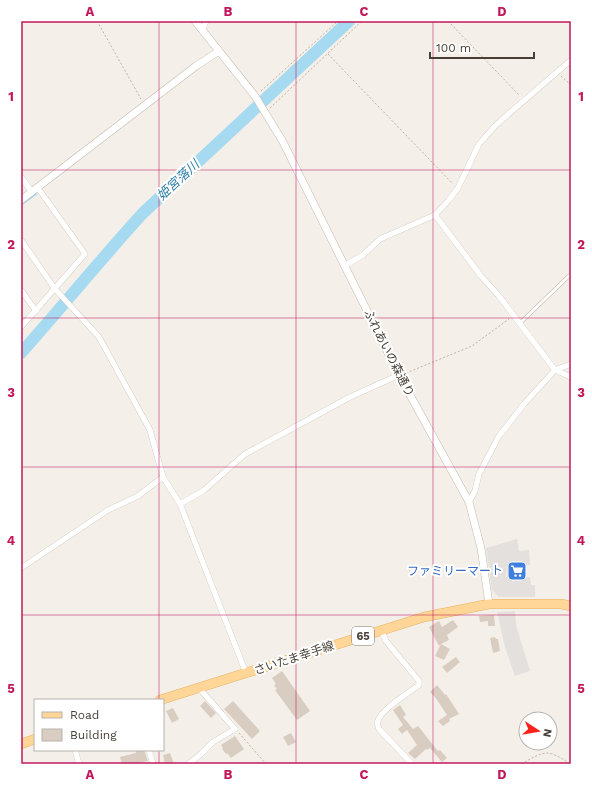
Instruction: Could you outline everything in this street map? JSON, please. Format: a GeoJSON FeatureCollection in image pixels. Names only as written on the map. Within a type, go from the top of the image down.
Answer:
{"type":"FeatureCollection","features":[{"type":"Feature","properties":{"kind":"main road","name":"さいたま幸手線"},"geometry":{"type":"LineString","coordinates":[[163,699],[424,616],[489,604],[561,604],[571,606]]}},
{"type":"Feature","properties":{"kind":"main road"},"geometry":{"type":"LineString","coordinates":[[21,744],[34,739]]}},
{"type":"Feature","properties":{"kind":"street"},"geometry":{"type":"LineString","coordinates":[[195,21],[256,98]]}},
{"type":"Feature","properties":{"kind":"street"},"geometry":{"type":"LineString","coordinates":[[202,29],[206,21]]}},
{"type":"Feature","properties":{"kind":"street"},"geometry":{"type":"LineString","coordinates":[[21,200],[196,66],[219,51]]}},
{"type":"Feature","properties":{"kind":"street"},"geometry":{"type":"LineString","coordinates":[[344,266],[363,255],[380,239],[435,215],[448,202],[458,188],[479,144],[497,124],[571,60]]}},
{"type":"Feature","properties":{"kind":"street","name":"ふれあいの森通り"},"geometry":{"type":"LineString","coordinates":[[256,98],[283,142],[399,376],[469,502],[481,548],[489,604]]}},
{"type":"Feature","properties":{"kind":"street"},"geometry":{"type":"LineString","coordinates":[[21,177],[35,190],[85,254],[56,291],[21,327]]}},
{"type":"Feature","properties":{"kind":"street"},"geometry":{"type":"LineString","coordinates":[[435,215],[481,276],[514,315],[555,370],[571,377]]}},
{"type":"Feature","properties":{"kind":"street"},"geometry":{"type":"LineString","coordinates":[[21,240],[56,291],[99,338],[150,430],[163,476],[180,504],[246,673]]}},
{"type":"Feature","properties":{"kind":"street"},"geometry":{"type":"LineString","coordinates":[[21,290],[36,311]]}},
{"type":"Feature","properties":{"kind":"street"},"geometry":{"type":"LineString","coordinates":[[469,502],[475,490],[479,474],[499,436],[524,404],[555,370],[571,364]]}},
{"type":"Feature","properties":{"kind":"street"},"geometry":{"type":"LineString","coordinates":[[180,504],[203,492],[245,454],[350,397],[399,376]]}},
{"type":"Feature","properties":{"kind":"street"},"geometry":{"type":"LineString","coordinates":[[21,568],[108,510],[138,496],[163,476]]}},
{"type":"Feature","properties":{"kind":"street"},"geometry":{"type":"LineString","coordinates":[[381,630],[386,641],[419,681],[418,685],[378,718],[377,723],[379,729],[412,764]]}},
{"type":"Feature","properties":{"kind":"street"},"geometry":{"type":"LineString","coordinates":[[188,764],[213,742],[235,729],[199,688]]}},
{"type":"Feature","properties":{"kind":"street"},"geometry":{"type":"LineString","coordinates":[[75,751],[80,764]]}},
{"type":"Feature","properties":{"kind":"street"},"geometry":{"type":"LineString","coordinates":[[149,751],[153,764]]}},
{"type":"Feature","properties":{"kind":"lane"},"geometry":{"type":"LineString","coordinates":[[520,323],[571,274]]}},
{"type":"Feature","properties":{"kind":"path"},"geometry":{"type":"LineString","coordinates":[[97,21],[145,106]]}},
{"type":"Feature","properties":{"kind":"path"},"geometry":{"type":"LineString","coordinates":[[256,98],[338,21]]}},
{"type":"Feature","properties":{"kind":"path"},"geometry":{"type":"LineString","coordinates":[[265,111],[362,21]]}},
{"type":"Feature","properties":{"kind":"path"},"geometry":{"type":"LineString","coordinates":[[448,21],[524,100]]}},
{"type":"Feature","properties":{"kind":"path"},"geometry":{"type":"LineString","coordinates":[[328,54],[458,188]]}},
{"type":"Feature","properties":{"kind":"path"},"geometry":{"type":"LineString","coordinates":[[558,72],[571,85]]}},
{"type":"Feature","properties":{"kind":"path"},"geometry":{"type":"LineString","coordinates":[[399,376],[472,346],[514,315]]}},
{"type":"Feature","properties":{"kind":"path"},"geometry":{"type":"LineString","coordinates":[[235,729],[266,764]]}},
{"type":"Feature","properties":{"kind":"path"},"geometry":{"type":"LineString","coordinates":[[521,764],[541,753],[557,754],[570,764]]}},
{"type":"Feature","properties":{"kind":"shaded area"},"geometry":{"type":"Polygon","coordinates":[[[517,539],[519,551],[529,550],[530,565],[507,565],[506,577],[530,577],[531,585],[535,585],[535,597],[499,597],[492,590],[486,548],[517,539]]]}},
{"type":"Feature","properties":{"kind":"shaded area"},"geometry":{"type":"Polygon","coordinates":[[[515,611],[516,625],[530,671],[515,676],[505,647],[497,612],[515,611]]]}},
{"type":"Feature","properties":{"kind":"building"},"geometry":{"type":"Polygon","coordinates":[[[507,565],[526,565],[526,577],[507,577],[507,565]]]}},
{"type":"Feature","properties":{"kind":"building"},"geometry":{"type":"Polygon","coordinates":[[[494,615],[495,626],[488,626],[488,621],[480,622],[479,616],[494,615]]]}},
{"type":"Feature","properties":{"kind":"building"},"geometry":{"type":"Polygon","coordinates":[[[453,620],[458,627],[447,635],[449,640],[439,646],[429,627],[439,621],[442,627],[453,620]]]}},
{"type":"Feature","properties":{"kind":"building"},"geometry":{"type":"Polygon","coordinates":[[[495,637],[498,639],[500,651],[493,653],[490,638],[495,637]]]}},
{"type":"Feature","properties":{"kind":"building"},"geometry":{"type":"Polygon","coordinates":[[[441,644],[450,649],[444,660],[435,656],[441,644]]]}},
{"type":"Feature","properties":{"kind":"building"},"geometry":{"type":"Polygon","coordinates":[[[456,657],[460,662],[447,673],[442,667],[456,657]]]}},
{"type":"Feature","properties":{"kind":"building"},"geometry":{"type":"Polygon","coordinates":[[[282,671],[310,711],[297,720],[275,690],[277,689],[274,685],[276,684],[272,678],[282,671]]]}},
{"type":"Feature","properties":{"kind":"building"},"geometry":{"type":"Polygon","coordinates":[[[437,685],[445,695],[446,694],[459,714],[449,719],[450,721],[443,726],[438,721],[447,715],[430,692],[437,685]]]}},
{"type":"Feature","properties":{"kind":"building"},"geometry":{"type":"Polygon","coordinates":[[[205,701],[216,713],[211,718],[200,706],[205,701]]]}},
{"type":"Feature","properties":{"kind":"building"},"geometry":{"type":"Polygon","coordinates":[[[233,701],[260,731],[252,739],[224,709],[233,701]]]}},
{"type":"Feature","properties":{"kind":"building"},"geometry":{"type":"Polygon","coordinates":[[[400,705],[406,715],[403,717],[413,729],[418,726],[438,751],[440,750],[447,758],[442,762],[430,748],[427,750],[426,749],[415,759],[408,753],[417,745],[407,730],[402,734],[398,729],[403,725],[393,710],[400,705]]]}},
{"type":"Feature","properties":{"kind":"building"},"geometry":{"type":"Polygon","coordinates":[[[173,708],[179,719],[172,723],[166,711],[173,708]]]}},
{"type":"Feature","properties":{"kind":"building"},"geometry":{"type":"Polygon","coordinates":[[[291,733],[296,742],[288,746],[283,737],[291,733]]]}},
{"type":"Feature","properties":{"kind":"building"},"geometry":{"type":"Polygon","coordinates":[[[235,736],[244,749],[231,758],[222,749],[223,748],[221,745],[235,736]]]}},
{"type":"Feature","properties":{"kind":"building"},"geometry":{"type":"Polygon","coordinates":[[[136,751],[144,751],[148,761],[135,764],[122,764],[120,757],[136,753],[136,751]]]}},
{"type":"Feature","properties":{"kind":"building"},"geometry":{"type":"Polygon","coordinates":[[[170,753],[174,764],[165,764],[163,755],[170,753]]]}},
{"type":"Feature","properties":{"kind":"waterway","name":"姫宮落川"},"geometry":{"type":"LineString","coordinates":[[21,353],[143,213],[349,21]]}},
{"type":"Feature","properties":{"kind":"waterway"},"geometry":{"type":"LineString","coordinates":[[21,205],[36,194]]}},
{"type":"Feature","properties":{"kind":"place","name":"ファミリーマート"},"geometry":{"type":"Point","coordinates":[517,571]}}]}
